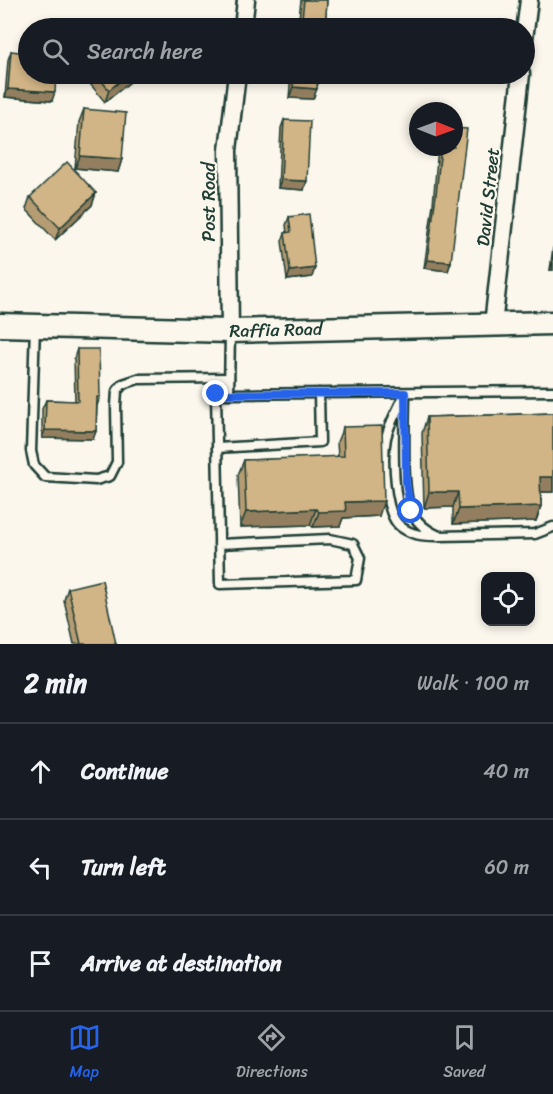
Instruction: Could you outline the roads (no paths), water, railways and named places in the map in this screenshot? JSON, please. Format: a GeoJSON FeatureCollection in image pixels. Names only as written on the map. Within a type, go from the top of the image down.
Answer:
{"type":"FeatureCollection","features":[{"type":"Feature","properties":{"kind":"main road","name":"Raffia Road"},"geometry":{"type":"LineString","coordinates":[[0,325],[230,331],[553,323]]}},
{"type":"Feature","properties":{"kind":"street"},"geometry":{"type":"LineString","coordinates":[[244,18],[246,0]]}},
{"type":"Feature","properties":{"kind":"street"},"geometry":{"type":"LineString","coordinates":[[527,18],[529,0]]}},
{"type":"Feature","properties":{"kind":"street","name":"Post Road"},"geometry":{"type":"LineString","coordinates":[[230,331],[228,150],[236,84]]}},
{"type":"Feature","properties":{"kind":"street","name":"David Street"},"geometry":{"type":"LineString","coordinates":[[493,326],[520,84]]}},
{"type":"Feature","properties":{"kind":"lane"},"geometry":{"type":"LineString","coordinates":[[35,326],[30,451],[34,465],[45,477],[96,480],[110,476],[117,462],[117,391],[123,384],[138,379],[229,378]]}},
{"type":"Feature","properties":{"kind":"lane"},"geometry":{"type":"LineString","coordinates":[[230,331],[230,394]]}},
{"type":"Feature","properties":{"kind":"lane"},"geometry":{"type":"LineString","coordinates":[[219,544],[330,539],[353,544],[360,558],[356,580],[220,584],[219,544],[216,394],[553,391]]}},
{"type":"Feature","properties":{"kind":"lane"},"geometry":{"type":"LineString","coordinates":[[217,448],[320,442],[320,393]]}},
{"type":"Feature","properties":{"kind":"lane"},"geometry":{"type":"LineString","coordinates":[[405,393],[406,483],[411,511],[425,530],[439,536]]}},
{"type":"Feature","properties":{"kind":"lane"},"geometry":{"type":"LineString","coordinates":[[405,393],[386,437],[384,477],[390,506],[399,526],[419,536],[535,534],[553,527]]}}]}
